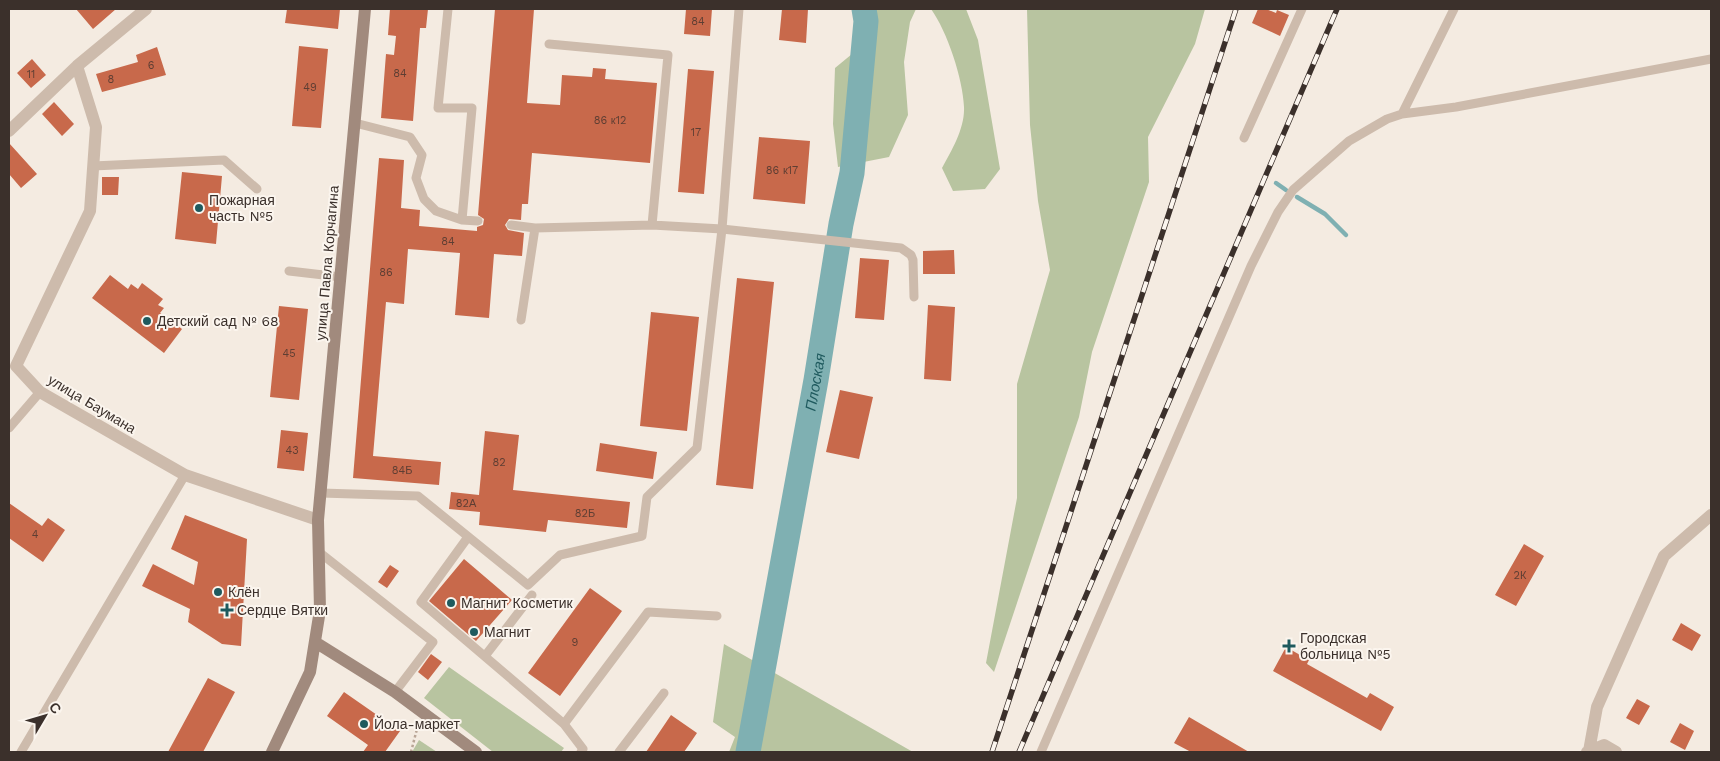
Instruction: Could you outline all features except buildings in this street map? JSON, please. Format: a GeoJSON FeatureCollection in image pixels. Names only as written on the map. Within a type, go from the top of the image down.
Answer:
{"type":"FeatureCollection","features":[{"type":"Feature","properties":{"kind":"main road","name":"улица Павла Корчагина"},"geometry":{"type":"LineString","coordinates":[[315,642],[320,610],[318,520],[365,9]]}},
{"type":"Feature","properties":{"kind":"main road"},"geometry":{"type":"LineString","coordinates":[[272,752],[310,672],[315,642],[395,692],[476,752]]}},
{"type":"Feature","properties":{"kind":"street"},"geometry":{"type":"LineString","coordinates":[[9,131],[77,66],[146,9]]}},
{"type":"Feature","properties":{"kind":"street","name":"улица Баумана"},"geometry":{"type":"LineString","coordinates":[[77,66],[96,127],[90,211],[16,366],[40,392],[185,475],[318,520]]}},
{"type":"Feature","properties":{"kind":"street"},"geometry":{"type":"LineString","coordinates":[[1588,752],[1597,707],[1664,556],[1711,515]]}},
{"type":"Feature","properties":{"kind":"street"},"geometry":{"type":"LineString","coordinates":[[1588,752],[1604,745],[1616,752]]}},
{"type":"Feature","properties":{"kind":"lane"},"geometry":{"type":"LineString","coordinates":[[448,9],[438,108],[472,108],[462,220]]}},
{"type":"Feature","properties":{"kind":"lane"},"geometry":{"type":"LineString","coordinates":[[321,493],[418,496],[528,585],[560,555],[642,536],[647,497],[696,448],[722,229],[739,9]]}},
{"type":"Feature","properties":{"kind":"lane"},"geometry":{"type":"LineString","coordinates":[[1244,138],[1302,9]]}},
{"type":"Feature","properties":{"kind":"lane"},"geometry":{"type":"LineString","coordinates":[[1402,114],[1424,74],[1454,9]]}},
{"type":"Feature","properties":{"kind":"lane"},"geometry":{"type":"LineString","coordinates":[[549,44],[668,55],[652,225]]}},
{"type":"Feature","properties":{"kind":"lane"},"geometry":{"type":"LineString","coordinates":[[1041,752],[1251,266],[1278,212],[1293,190],[1349,141],[1387,119],[1402,114],[1438,111],[1711,59]]}},
{"type":"Feature","properties":{"kind":"lane"},"geometry":{"type":"LineString","coordinates":[[355,123],[410,137],[422,155],[416,178],[424,199],[436,211],[462,220],[478,221]]}},
{"type":"Feature","properties":{"kind":"lane"},"geometry":{"type":"LineString","coordinates":[[93,166],[224,160],[257,189]]}},
{"type":"Feature","properties":{"kind":"lane"},"geometry":{"type":"LineString","coordinates":[[511,225],[535,228],[652,225],[722,229],[830,242],[890,245],[908,251],[913,260],[914,297]]}},
{"type":"Feature","properties":{"kind":"lane"},"geometry":{"type":"LineString","coordinates":[[521,320],[535,228]]}},
{"type":"Feature","properties":{"kind":"lane"},"geometry":{"type":"LineString","coordinates":[[289,271],[341,277]]}},
{"type":"Feature","properties":{"kind":"lane"},"geometry":{"type":"LineString","coordinates":[[9,428],[40,392]]}},
{"type":"Feature","properties":{"kind":"lane"},"geometry":{"type":"LineString","coordinates":[[21,752],[185,475]]}},
{"type":"Feature","properties":{"kind":"lane"},"geometry":{"type":"LineString","coordinates":[[468,537],[421,602],[564,724],[584,751]]}},
{"type":"Feature","properties":{"kind":"lane"},"geometry":{"type":"LineString","coordinates":[[319,552],[433,642],[395,692]]}},
{"type":"Feature","properties":{"kind":"lane"},"geometry":{"type":"LineString","coordinates":[[485,656],[532,595]]}},
{"type":"Feature","properties":{"kind":"lane"},"geometry":{"type":"LineString","coordinates":[[564,724],[648,612],[717,616]]}},
{"type":"Feature","properties":{"kind":"lane"},"geometry":{"type":"LineString","coordinates":[[619,752],[664,693]]}},
{"type":"Feature","properties":{"kind":"path"},"geometry":{"type":"LineString","coordinates":[[411,752],[421,710]]}},
{"type":"Feature","properties":{"kind":"green space"},"geometry":{"type":"Polygon","coordinates":[[[856,9],[916,9],[910,22],[904,62],[908,115],[889,157],[838,167],[833,124],[835,68],[852,54],[859,20],[856,9]]]}},
{"type":"Feature","properties":{"kind":"green space"},"geometry":{"type":"Polygon","coordinates":[[[931,9],[966,9],[978,40],[1000,169],[985,189],[953,191],[942,168],[960,131],[964,107],[961,83],[953,56],[943,30],[931,9]]]}},
{"type":"Feature","properties":{"kind":"green space"},"geometry":{"type":"Polygon","coordinates":[[[1027,9],[1205,9],[1195,44],[1148,137],[1149,182],[1092,352],[1079,417],[994,672],[986,663],[1017,498],[1017,384],[1050,270],[1038,201],[1030,125],[1027,9]]]}},
{"type":"Feature","properties":{"kind":"green space"},"geometry":{"type":"Polygon","coordinates":[[[724,644],[913,752],[729,752],[735,737],[713,722],[724,644]]]}},
{"type":"Feature","properties":{"kind":"green space"},"geometry":{"type":"Polygon","coordinates":[[[449,667],[564,748],[561,752],[493,752],[424,698],[449,667]]]}},
{"type":"Feature","properties":{"kind":"green space"},"geometry":{"type":"Polygon","coordinates":[[[419,740],[437,752],[412,752],[419,740]]]}},
{"type":"Feature","properties":{"kind":"waterway","name":"Плоская"},"geometry":{"type":"LineString","coordinates":[[748,752],[816,380],[841,224],[852,173],[866,21],[864,9]]}},
{"type":"Feature","properties":{"kind":"waterway"},"geometry":{"type":"LineString","coordinates":[[1276,183],[1286,190]]}},
{"type":"Feature","properties":{"kind":"waterway"},"geometry":{"type":"LineString","coordinates":[[1297,197],[1325,214],[1346,235]]}},
{"type":"Feature","properties":{"kind":"railway"},"geometry":{"type":"LineString","coordinates":[[992,752],[1236,9]]}},
{"type":"Feature","properties":{"kind":"railway"},"geometry":{"type":"LineString","coordinates":[[1019,752],[1337,9]]}},
{"type":"Feature","properties":{"kind":"place","name":"Пожарная часть №5"},"geometry":{"type":"Point","coordinates":[199,208]}},
{"type":"Feature","properties":{"kind":"place","name":"Детский сад № 68"},"geometry":{"type":"Point","coordinates":[147,321]}},
{"type":"Feature","properties":{"kind":"place","name":"Клён"},"geometry":{"type":"Point","coordinates":[218,592]}},
{"type":"Feature","properties":{"kind":"place","name":"Магнит Косметик"},"geometry":{"type":"Point","coordinates":[451,603]}},
{"type":"Feature","properties":{"kind":"place","name":"Сердце Вятки"},"geometry":{"type":"Point","coordinates":[227,610]}},
{"type":"Feature","properties":{"kind":"place","name":"Магнит"},"geometry":{"type":"Point","coordinates":[474,632]}},
{"type":"Feature","properties":{"kind":"place","name":"Городская больница №5"},"geometry":{"type":"Point","coordinates":[1289,646]}},
{"type":"Feature","properties":{"kind":"place","name":"Йола-маркет"},"geometry":{"type":"Point","coordinates":[364,724]}}]}
